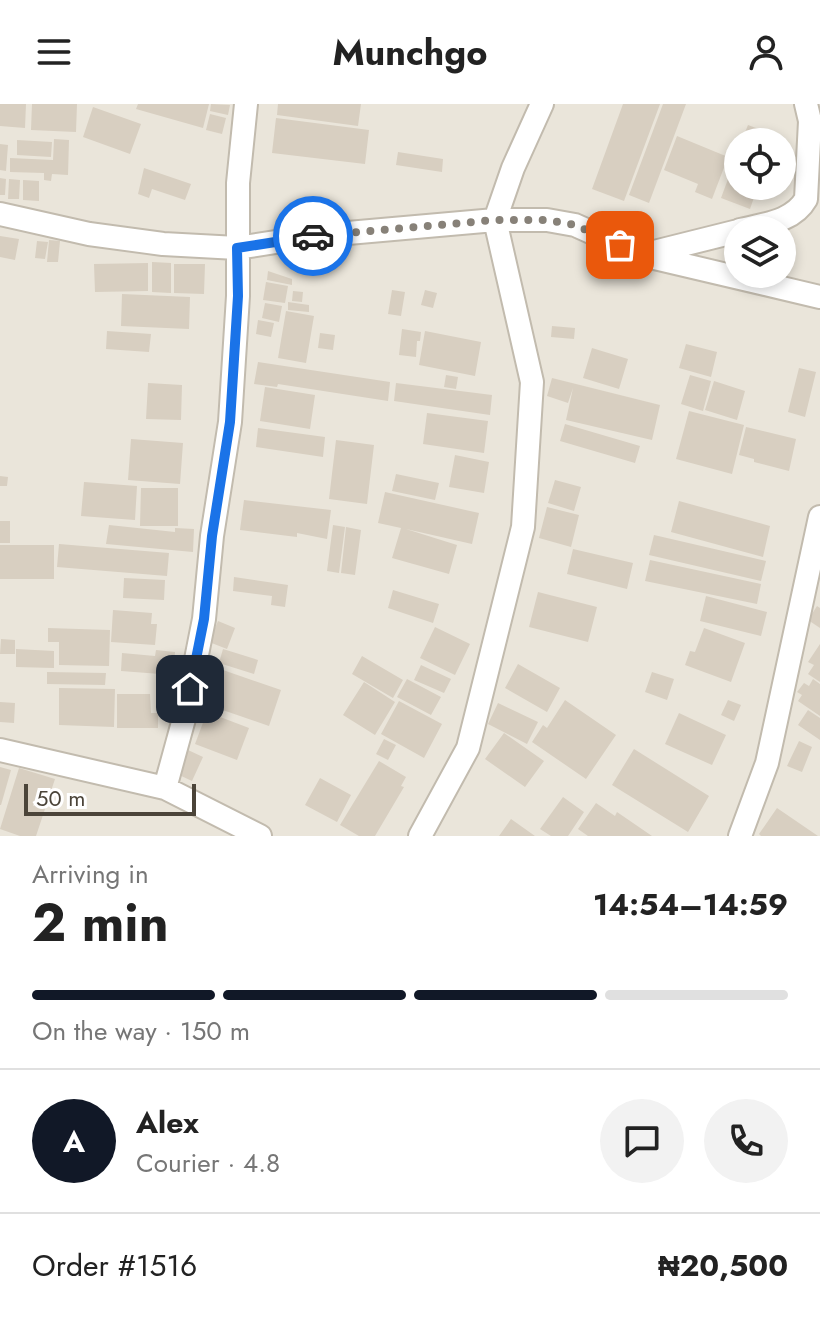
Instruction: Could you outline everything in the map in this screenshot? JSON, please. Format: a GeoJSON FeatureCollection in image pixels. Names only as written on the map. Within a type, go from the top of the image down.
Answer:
{"type":"FeatureCollection","features":[{"type":"Feature","properties":{"kind":"street"},"geometry":{"type":"LineString","coordinates":[[165,788],[185,715],[204,619],[212,536],[230,422],[238,296],[238,183],[246,104]]}},
{"type":"Feature","properties":{"kind":"street"},"geometry":{"type":"LineString","coordinates":[[420,836],[468,748],[523,527],[532,382],[495,220],[513,168],[542,104]]}},
{"type":"Feature","properties":{"kind":"street"},"geometry":{"type":"LineString","coordinates":[[791,216],[806,199],[810,121],[806,104]]}},
{"type":"Feature","properties":{"kind":"street"},"geometry":{"type":"LineString","coordinates":[[0,214],[89,234],[163,244],[237,248],[314,236],[495,220],[547,220],[575,225],[642,255],[724,272]]}},
{"type":"Feature","properties":{"kind":"street"},"geometry":{"type":"LineString","coordinates":[[642,255],[724,234]]}},
{"type":"Feature","properties":{"kind":"street"},"geometry":{"type":"LineString","coordinates":[[707,238],[724,257]]}},
{"type":"Feature","properties":{"kind":"street"},"geometry":{"type":"LineString","coordinates":[[787,288],[820,297]]}},
{"type":"Feature","properties":{"kind":"street"},"geometry":{"type":"LineString","coordinates":[[740,836],[767,763],[820,517]]}},
{"type":"Feature","properties":{"kind":"street"},"geometry":{"type":"LineString","coordinates":[[0,750],[165,788],[260,836]]}},
{"type":"Feature","properties":{"kind":"shaded area"},"geometry":{"type":"Polygon","coordinates":[[[0,104],[820,104],[820,836],[0,836],[0,104]]]}},
{"type":"Feature","properties":{"kind":"building"},"geometry":{"type":"Polygon","coordinates":[[[0,104],[26,104],[25,128],[0,126],[0,104]]]}},
{"type":"Feature","properties":{"kind":"building"},"geometry":{"type":"Polygon","coordinates":[[[32,104],[77,104],[76,132],[31,130],[32,104]]]}},
{"type":"Feature","properties":{"kind":"building"},"geometry":{"type":"Polygon","coordinates":[[[138,104],[209,104],[203,128],[136,109],[138,104]]]}},
{"type":"Feature","properties":{"kind":"building"},"geometry":{"type":"Polygon","coordinates":[[[211,104],[230,105],[228,115],[210,111],[211,104]]]}},
{"type":"Feature","properties":{"kind":"building"},"geometry":{"type":"Polygon","coordinates":[[[278,104],[361,104],[358,126],[277,115],[278,104]]]}},
{"type":"Feature","properties":{"kind":"building"},"geometry":{"type":"Polygon","coordinates":[[[623,104],[660,104],[624,201],[592,189],[623,104]]]}},
{"type":"Feature","properties":{"kind":"building"},"geometry":{"type":"Polygon","coordinates":[[[663,104],[686,104],[649,203],[629,195],[663,104]]]}},
{"type":"Feature","properties":{"kind":"building"},"geometry":{"type":"Polygon","coordinates":[[[93,107],[141,124],[130,154],[83,137],[93,107]]]}},
{"type":"Feature","properties":{"kind":"building"},"geometry":{"type":"Polygon","coordinates":[[[210,114],[226,118],[222,134],[206,130],[210,114]]]}},
{"type":"Feature","properties":{"kind":"building"},"geometry":{"type":"Polygon","coordinates":[[[276,118],[369,130],[365,164],[272,153],[276,118]]]}},
{"type":"Feature","properties":{"kind":"building"},"geometry":{"type":"Polygon","coordinates":[[[677,136],[724,155],[724,168],[712,199],[695,192],[698,184],[664,170],[677,136]]]}},
{"type":"Feature","properties":{"kind":"building"},"geometry":{"type":"Polygon","coordinates":[[[54,139],[69,140],[68,175],[52,174],[51,181],[44,180],[44,173],[10,172],[10,158],[53,160],[54,139]]]}},
{"type":"Feature","properties":{"kind":"building"},"geometry":{"type":"Polygon","coordinates":[[[17,140],[52,142],[51,157],[17,155],[17,140]]]}},
{"type":"Feature","properties":{"kind":"building"},"geometry":{"type":"Polygon","coordinates":[[[0,144],[8,145],[6,171],[0,170],[0,144]]]}},
{"type":"Feature","properties":{"kind":"building"},"geometry":{"type":"Polygon","coordinates":[[[398,152],[443,159],[442,172],[396,165],[398,152]]]}},
{"type":"Feature","properties":{"kind":"building"},"geometry":{"type":"Polygon","coordinates":[[[144,168],[191,184],[185,200],[152,189],[149,198],[138,194],[144,168]]]}},
{"type":"Feature","properties":{"kind":"building"},"geometry":{"type":"Polygon","coordinates":[[[0,178],[6,179],[5,195],[0,195],[0,178]]]}},
{"type":"Feature","properties":{"kind":"building"},"geometry":{"type":"Polygon","coordinates":[[[9,179],[20,180],[19,199],[8,199],[9,179]]]}},
{"type":"Feature","properties":{"kind":"building"},"geometry":{"type":"Polygon","coordinates":[[[23,180],[39,181],[39,201],[23,200],[23,180]]]}},
{"type":"Feature","properties":{"kind":"building"},"geometry":{"type":"Polygon","coordinates":[[[726,200],[753,200],[750,209],[726,200]]]}},
{"type":"Feature","properties":{"kind":"building"},"geometry":{"type":"Polygon","coordinates":[[[0,236],[19,239],[15,260],[0,257],[0,236]]]}},
{"type":"Feature","properties":{"kind":"building"},"geometry":{"type":"Polygon","coordinates":[[[49,240],[60,241],[58,262],[47,262],[49,240]]]}},
{"type":"Feature","properties":{"kind":"building"},"geometry":{"type":"Polygon","coordinates":[[[37,241],[48,242],[45,259],[35,258],[37,241]]]}},
{"type":"Feature","properties":{"kind":"building"},"geometry":{"type":"Polygon","coordinates":[[[152,262],[171,263],[171,293],[152,292],[152,262]]]}},
{"type":"Feature","properties":{"kind":"building"},"geometry":{"type":"Polygon","coordinates":[[[148,263],[148,291],[95,292],[94,264],[148,263]]]}},
{"type":"Feature","properties":{"kind":"building"},"geometry":{"type":"Polygon","coordinates":[[[174,264],[205,264],[204,294],[174,293],[174,264]]]}},
{"type":"Feature","properties":{"kind":"building"},"geometry":{"type":"Polygon","coordinates":[[[268,271],[292,279],[292,285],[267,280],[268,271]]]}},
{"type":"Feature","properties":{"kind":"building"},"geometry":{"type":"Polygon","coordinates":[[[266,282],[288,286],[285,303],[263,300],[266,282]]]}},
{"type":"Feature","properties":{"kind":"building"},"geometry":{"type":"Polygon","coordinates":[[[392,290],[405,292],[401,316],[388,314],[392,290]]]}},
{"type":"Feature","properties":{"kind":"building"},"geometry":{"type":"Polygon","coordinates":[[[425,290],[437,293],[433,308],[421,305],[425,290]]]}},
{"type":"Feature","properties":{"kind":"building"},"geometry":{"type":"Polygon","coordinates":[[[293,291],[303,292],[302,302],[292,301],[293,291]]]}},
{"type":"Feature","properties":{"kind":"building"},"geometry":{"type":"Polygon","coordinates":[[[122,294],[190,297],[189,329],[121,326],[122,294]]]}},
{"type":"Feature","properties":{"kind":"building"},"geometry":{"type":"Polygon","coordinates":[[[288,302],[309,305],[309,312],[288,310],[288,302]]]}},
{"type":"Feature","properties":{"kind":"building"},"geometry":{"type":"Polygon","coordinates":[[[265,303],[282,306],[279,322],[262,318],[265,303]]]}},
{"type":"Feature","properties":{"kind":"building"},"geometry":{"type":"Polygon","coordinates":[[[286,311],[314,316],[306,363],[278,358],[286,311]]]}},
{"type":"Feature","properties":{"kind":"building"},"geometry":{"type":"Polygon","coordinates":[[[258,320],[274,323],[271,337],[256,334],[258,320]]]}},
{"type":"Feature","properties":{"kind":"building"},"geometry":{"type":"Polygon","coordinates":[[[552,326],[575,328],[574,339],[551,337],[552,326]]]}},
{"type":"Feature","properties":{"kind":"building"},"geometry":{"type":"Polygon","coordinates":[[[402,329],[421,332],[416,357],[399,355],[402,329]]]}},
{"type":"Feature","properties":{"kind":"building"},"geometry":{"type":"Polygon","coordinates":[[[107,331],[151,334],[149,352],[106,349],[107,331]]]}},
{"type":"Feature","properties":{"kind":"building"},"geometry":{"type":"Polygon","coordinates":[[[425,331],[481,342],[475,376],[419,365],[425,331]]]}},
{"type":"Feature","properties":{"kind":"building"},"geometry":{"type":"Polygon","coordinates":[[[320,333],[335,335],[333,350],[318,348],[320,333]]]}},
{"type":"Feature","properties":{"kind":"building"},"geometry":{"type":"Polygon","coordinates":[[[686,344],[717,352],[711,377],[679,368],[686,344]]]}},
{"type":"Feature","properties":{"kind":"building"},"geometry":{"type":"Polygon","coordinates":[[[592,348],[628,359],[619,389],[583,378],[592,348]]]}},
{"type":"Feature","properties":{"kind":"building"},"geometry":{"type":"Polygon","coordinates":[[[258,362],[390,382],[388,401],[278,384],[277,387],[254,384],[258,362]]]}},
{"type":"Feature","properties":{"kind":"building"},"geometry":{"type":"Polygon","coordinates":[[[799,368],[816,372],[805,417],[788,412],[799,368]]]}},
{"type":"Feature","properties":{"kind":"building"},"geometry":{"type":"Polygon","coordinates":[[[446,375],[458,377],[456,389],[444,387],[446,375]]]}},
{"type":"Feature","properties":{"kind":"building"},"geometry":{"type":"Polygon","coordinates":[[[690,375],[711,381],[703,411],[681,404],[690,375]]]}},
{"type":"Feature","properties":{"kind":"building"},"geometry":{"type":"Polygon","coordinates":[[[552,378],[660,405],[652,440],[566,420],[573,388],[568,403],[547,396],[552,378]]]}},
{"type":"Feature","properties":{"kind":"building"},"geometry":{"type":"Polygon","coordinates":[[[714,381],[745,391],[737,420],[705,410],[714,381]]]}},
{"type":"Feature","properties":{"kind":"building"},"geometry":{"type":"Polygon","coordinates":[[[148,383],[182,385],[181,420],[146,419],[148,383]]]}},
{"type":"Feature","properties":{"kind":"building"},"geometry":{"type":"Polygon","coordinates":[[[396,383],[492,395],[490,415],[394,401],[396,383]]]}},
{"type":"Feature","properties":{"kind":"building"},"geometry":{"type":"Polygon","coordinates":[[[265,387],[315,395],[310,429],[260,421],[265,387]]]}},
{"type":"Feature","properties":{"kind":"building"},"geometry":{"type":"Polygon","coordinates":[[[689,411],[744,425],[732,474],[676,459],[689,411]]]}},
{"type":"Feature","properties":{"kind":"building"},"geometry":{"type":"Polygon","coordinates":[[[427,413],[488,421],[484,453],[423,444],[427,413]]]}},
{"type":"Feature","properties":{"kind":"building"},"geometry":{"type":"Polygon","coordinates":[[[565,424],[640,446],[635,463],[560,441],[565,424]]]}},
{"type":"Feature","properties":{"kind":"building"},"geometry":{"type":"Polygon","coordinates":[[[746,427],[796,439],[789,471],[739,455],[746,427]]]}},
{"type":"Feature","properties":{"kind":"building"},"geometry":{"type":"Polygon","coordinates":[[[258,428],[325,437],[323,457],[256,447],[258,428]]]}},
{"type":"Feature","properties":{"kind":"building"},"geometry":{"type":"Polygon","coordinates":[[[131,439],[183,443],[180,484],[128,480],[131,439]]]}},
{"type":"Feature","properties":{"kind":"building"},"geometry":{"type":"Polygon","coordinates":[[[336,440],[374,445],[367,504],[329,499],[336,440]]]}},
{"type":"Feature","properties":{"kind":"building"},"geometry":{"type":"Polygon","coordinates":[[[455,455],[489,462],[484,493],[449,487],[455,455]]]}},
{"type":"Feature","properties":{"kind":"building"},"geometry":{"type":"Polygon","coordinates":[[[396,474],[439,483],[435,500],[392,491],[396,474]]]}},
{"type":"Feature","properties":{"kind":"building"},"geometry":{"type":"Polygon","coordinates":[[[0,476],[8,477],[7,486],[0,486],[0,476]]]}},
{"type":"Feature","properties":{"kind":"building"},"geometry":{"type":"Polygon","coordinates":[[[555,480],[581,487],[574,511],[548,503],[555,480]]]}},
{"type":"Feature","properties":{"kind":"building"},"geometry":{"type":"Polygon","coordinates":[[[84,482],[137,486],[135,520],[81,516],[84,482]]]}},
{"type":"Feature","properties":{"kind":"building"},"geometry":{"type":"Polygon","coordinates":[[[141,488],[178,488],[178,526],[140,526],[141,488]]]}},
{"type":"Feature","properties":{"kind":"building"},"geometry":{"type":"Polygon","coordinates":[[[385,492],[479,513],[472,544],[406,529],[457,545],[449,574],[392,558],[401,528],[378,523],[385,492]]]}},
{"type":"Feature","properties":{"kind":"building"},"geometry":{"type":"Polygon","coordinates":[[[244,500],[331,510],[327,539],[297,533],[297,537],[240,530],[244,500]]]}},
{"type":"Feature","properties":{"kind":"building"},"geometry":{"type":"Polygon","coordinates":[[[679,501],[770,526],[763,557],[671,532],[679,501]]]}},
{"type":"Feature","properties":{"kind":"building"},"geometry":{"type":"Polygon","coordinates":[[[547,507],[579,515],[571,547],[539,538],[547,507]]]}},
{"type":"Feature","properties":{"kind":"building"},"geometry":{"type":"Polygon","coordinates":[[[0,521],[10,521],[10,543],[0,543],[0,521]]]}},
{"type":"Feature","properties":{"kind":"building"},"geometry":{"type":"Polygon","coordinates":[[[109,525],[175,532],[175,528],[194,529],[193,552],[106,544],[109,525]]]}},
{"type":"Feature","properties":{"kind":"building"},"geometry":{"type":"Polygon","coordinates":[[[333,525],[345,527],[339,573],[327,571],[333,525]]]}},
{"type":"Feature","properties":{"kind":"building"},"geometry":{"type":"Polygon","coordinates":[[[346,527],[361,530],[355,575],[341,573],[346,527]]]}},
{"type":"Feature","properties":{"kind":"building"},"geometry":{"type":"Polygon","coordinates":[[[654,535],[766,561],[761,581],[649,555],[654,535]]]}},
{"type":"Feature","properties":{"kind":"building"},"geometry":{"type":"Polygon","coordinates":[[[59,544],[169,553],[167,576],[57,567],[59,544]]]}},
{"type":"Feature","properties":{"kind":"building"},"geometry":{"type":"Polygon","coordinates":[[[0,545],[54,545],[54,579],[0,579],[0,545]]]}},
{"type":"Feature","properties":{"kind":"building"},"geometry":{"type":"Polygon","coordinates":[[[573,549],[633,563],[627,589],[567,574],[573,549]]]}},
{"type":"Feature","properties":{"kind":"building"},"geometry":{"type":"Polygon","coordinates":[[[650,560],[761,584],[757,604],[645,581],[650,560]]]}},
{"type":"Feature","properties":{"kind":"building"},"geometry":{"type":"Polygon","coordinates":[[[234,577],[288,585],[285,607],[271,605],[272,596],[233,591],[234,577]]]}},
{"type":"Feature","properties":{"kind":"building"},"geometry":{"type":"Polygon","coordinates":[[[124,578],[165,580],[164,600],[123,598],[124,578]]]}},
{"type":"Feature","properties":{"kind":"building"},"geometry":{"type":"Polygon","coordinates":[[[393,590],[439,604],[433,623],[388,608],[393,590]]]}},
{"type":"Feature","properties":{"kind":"building"},"geometry":{"type":"Polygon","coordinates":[[[538,592],[597,607],[588,642],[529,627],[538,592]]]}},
{"type":"Feature","properties":{"kind":"building"},"geometry":{"type":"Polygon","coordinates":[[[706,596],[767,612],[761,636],[700,621],[706,596]]]}},
{"type":"Feature","properties":{"kind":"building"},"geometry":{"type":"Polygon","coordinates":[[[817,606],[820,608],[820,628],[808,620],[817,606]]]}},
{"type":"Feature","properties":{"kind":"building"},"geometry":{"type":"Polygon","coordinates":[[[113,610],[152,613],[151,624],[157,624],[155,645],[111,642],[113,610]]]}},
{"type":"Feature","properties":{"kind":"building"},"geometry":{"type":"Polygon","coordinates":[[[218,621],[235,628],[227,649],[209,642],[218,621]]]}},
{"type":"Feature","properties":{"kind":"building"},"geometry":{"type":"Polygon","coordinates":[[[435,627],[470,644],[455,675],[420,658],[435,627]]]}},
{"type":"Feature","properties":{"kind":"building"},"geometry":{"type":"Polygon","coordinates":[[[48,628],[110,630],[109,666],[59,665],[59,642],[48,642],[48,628]]]}},
{"type":"Feature","properties":{"kind":"building"},"geometry":{"type":"Polygon","coordinates":[[[704,628],[745,643],[731,682],[685,665],[690,651],[695,652],[704,628]]]}},
{"type":"Feature","properties":{"kind":"building"},"geometry":{"type":"Polygon","coordinates":[[[1,639],[15,640],[15,654],[0,654],[1,639]]]}},
{"type":"Feature","properties":{"kind":"building"},"geometry":{"type":"Polygon","coordinates":[[[820,644],[820,682],[808,674],[814,665],[808,662],[820,644]]]}},
{"type":"Feature","properties":{"kind":"building"},"geometry":{"type":"Polygon","coordinates":[[[16,649],[54,651],[54,668],[16,667],[16,649]]]}},
{"type":"Feature","properties":{"kind":"building"},"geometry":{"type":"Polygon","coordinates":[[[223,649],[258,660],[254,674],[219,663],[223,649]]]}},
{"type":"Feature","properties":{"kind":"building"},"geometry":{"type":"Polygon","coordinates":[[[156,650],[175,652],[173,675],[121,671],[122,653],[155,656],[156,650]]]}},
{"type":"Feature","properties":{"kind":"building"},"geometry":{"type":"Polygon","coordinates":[[[362,656],[403,680],[393,698],[352,674],[362,656]]]}},
{"type":"Feature","properties":{"kind":"building"},"geometry":{"type":"Polygon","coordinates":[[[518,664],[560,688],[547,712],[505,688],[518,664]]]}},
{"type":"Feature","properties":{"kind":"building"},"geometry":{"type":"Polygon","coordinates":[[[421,665],[451,679],[444,693],[414,680],[421,665]]]}},
{"type":"Feature","properties":{"kind":"building"},"geometry":{"type":"Polygon","coordinates":[[[223,670],[281,690],[269,726],[211,706],[223,670]]]}},
{"type":"Feature","properties":{"kind":"building"},"geometry":{"type":"Polygon","coordinates":[[[47,672],[106,673],[105,685],[47,684],[47,672]]]}},
{"type":"Feature","properties":{"kind":"building"},"geometry":{"type":"Polygon","coordinates":[[[652,672],[674,679],[667,700],[645,692],[652,672]]]}},
{"type":"Feature","properties":{"kind":"building"},"geometry":{"type":"Polygon","coordinates":[[[407,679],[441,697],[431,715],[397,697],[407,679]]]}},
{"type":"Feature","properties":{"kind":"building"},"geometry":{"type":"Polygon","coordinates":[[[813,679],[820,684],[820,716],[798,701],[802,695],[797,692],[804,683],[809,686],[813,679]]]}},
{"type":"Feature","properties":{"kind":"building"},"geometry":{"type":"Polygon","coordinates":[[[364,682],[395,702],[375,735],[343,715],[364,682]]]}},
{"type":"Feature","properties":{"kind":"building"},"geometry":{"type":"Polygon","coordinates":[[[59,688],[115,689],[114,727],[59,725],[59,688]]]}},
{"type":"Feature","properties":{"kind":"building"},"geometry":{"type":"Polygon","coordinates":[[[117,694],[150,694],[151,713],[158,713],[158,728],[117,728],[117,694]]]}},
{"type":"Feature","properties":{"kind":"building"},"geometry":{"type":"Polygon","coordinates":[[[565,700],[616,735],[586,779],[532,742],[543,725],[547,728],[565,700]]]}},
{"type":"Feature","properties":{"kind":"building"},"geometry":{"type":"Polygon","coordinates":[[[728,700],[741,705],[734,721],[721,715],[728,700]]]}},
{"type":"Feature","properties":{"kind":"building"},"geometry":{"type":"Polygon","coordinates":[[[399,701],[442,724],[424,758],[381,734],[399,701]]]}},
{"type":"Feature","properties":{"kind":"building"},"geometry":{"type":"Polygon","coordinates":[[[0,702],[15,703],[14,723],[0,722],[0,702]]]}},
{"type":"Feature","properties":{"kind":"building"},"geometry":{"type":"Polygon","coordinates":[[[498,703],[538,722],[527,744],[488,724],[498,703]]]}},
{"type":"Feature","properties":{"kind":"building"},"geometry":{"type":"Polygon","coordinates":[[[808,710],[820,718],[820,740],[798,725],[808,710]]]}},
{"type":"Feature","properties":{"kind":"building"},"geometry":{"type":"Polygon","coordinates":[[[207,712],[249,728],[237,760],[195,744],[207,712]]]}},
{"type":"Feature","properties":{"kind":"building"},"geometry":{"type":"Polygon","coordinates":[[[679,713],[726,735],[712,765],[665,744],[679,713]]]}},
{"type":"Feature","properties":{"kind":"building"},"geometry":{"type":"Polygon","coordinates":[[[504,733],[544,761],[525,787],[485,759],[504,733]]]}},
{"type":"Feature","properties":{"kind":"building"},"geometry":{"type":"Polygon","coordinates":[[[384,739],[396,745],[388,760],[376,754],[384,739]]]}},
{"type":"Feature","properties":{"kind":"building"},"geometry":{"type":"Polygon","coordinates":[[[799,741],[812,747],[802,772],[787,766],[799,741]]]}},
{"type":"Feature","properties":{"kind":"building"},"geometry":{"type":"Polygon","coordinates":[[[634,749],[709,796],[688,832],[612,785],[634,749]]]}},
{"type":"Feature","properties":{"kind":"building"},"geometry":{"type":"Polygon","coordinates":[[[188,750],[203,757],[192,781],[177,774],[188,750]]]}},
{"type":"Feature","properties":{"kind":"building"},"geometry":{"type":"Polygon","coordinates":[[[379,761],[406,777],[401,786],[404,787],[375,836],[359,836],[340,825],[379,761]]]}},
{"type":"Feature","properties":{"kind":"building"},"geometry":{"type":"Polygon","coordinates":[[[0,767],[11,770],[1,805],[0,805],[0,767]]]}},
{"type":"Feature","properties":{"kind":"building"},"geometry":{"type":"Polygon","coordinates":[[[19,768],[55,779],[36,836],[20,836],[0,829],[19,768]]]}},
{"type":"Feature","properties":{"kind":"building"},"geometry":{"type":"Polygon","coordinates":[[[320,778],[351,795],[337,822],[305,805],[320,778]]]}},
{"type":"Feature","properties":{"kind":"building"},"geometry":{"type":"Polygon","coordinates":[[[563,797],[584,812],[568,836],[551,836],[540,829],[563,797]]]}},
{"type":"Feature","properties":{"kind":"building"},"geometry":{"type":"Polygon","coordinates":[[[596,803],[615,816],[617,812],[652,836],[588,836],[578,829],[596,803]]]}},
{"type":"Feature","properties":{"kind":"building"},"geometry":{"type":"Polygon","coordinates":[[[777,808],[818,836],[761,836],[759,834],[777,808]]]}},
{"type":"Feature","properties":{"kind":"building"},"geometry":{"type":"Polygon","coordinates":[[[511,819],[535,836],[499,836],[511,819]]]}},
{"type":"Feature","properties":{"kind":"way so far"},"geometry":{"type":"LineString","coordinates":[[313,236],[495,220],[547,220],[575,225],[620,245]]}},
{"type":"Feature","properties":{"kind":"route"},"geometry":{"type":"LineString","coordinates":[[190,689],[204,619],[212,536],[230,422],[238,296],[237,248],[313,236]]}}]}
